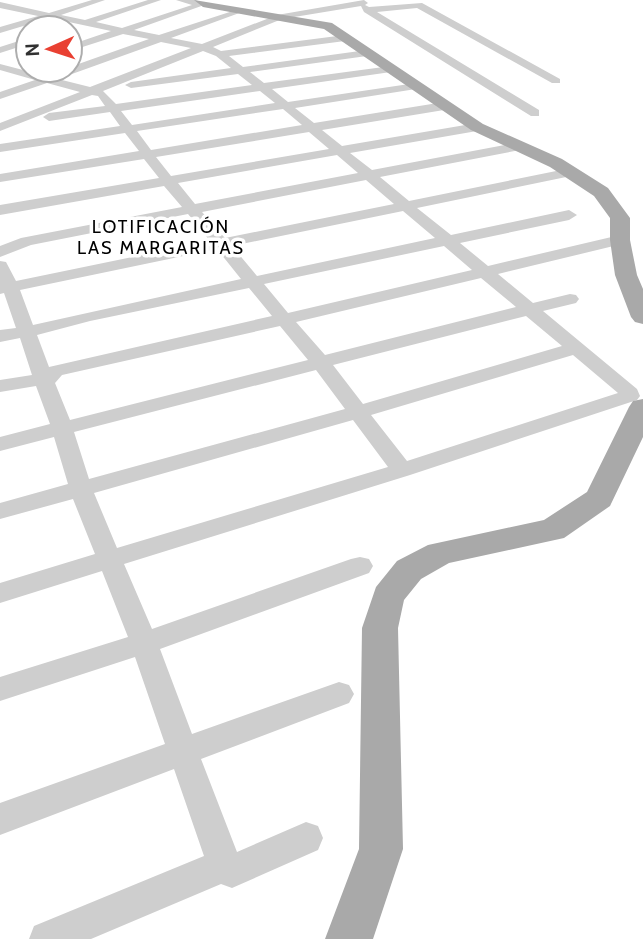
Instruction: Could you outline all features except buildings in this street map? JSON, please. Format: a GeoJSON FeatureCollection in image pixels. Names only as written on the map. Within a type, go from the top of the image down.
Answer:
{"type":"FeatureCollection","features":[{"type":"Feature","properties":{"kind":"main road"},"geometry":{"type":"LineString","coordinates":[[201,2],[239,10],[294,16],[328,26],[477,127],[571,172],[601,192],[620,218],[620,240],[626,275],[643,317]]}},
{"type":"Feature","properties":{"kind":"main road"},"geometry":{"type":"LineString","coordinates":[[349,939],[381,849],[380,628],[388,596],[409,570],[440,553],[553,530],[599,499],[643,407]]}},
{"type":"Feature","properties":{"kind":"street"},"geometry":{"type":"LineString","coordinates":[[53,14],[101,0]]}},
{"type":"Feature","properties":{"kind":"street"},"geometry":{"type":"LineString","coordinates":[[85,23],[157,0]]}},
{"type":"Feature","properties":{"kind":"street"},"geometry":{"type":"LineString","coordinates":[[180,0],[201,2]]}},
{"type":"Feature","properties":{"kind":"street"},"geometry":{"type":"LineString","coordinates":[[84,43],[201,2]]}},
{"type":"Feature","properties":{"kind":"street"},"geometry":{"type":"LineString","coordinates":[[0,13],[36,3]]}},
{"type":"Feature","properties":{"kind":"street"},"geometry":{"type":"LineString","coordinates":[[363,4],[535,113]]}},
{"type":"Feature","properties":{"kind":"street"},"geometry":{"type":"LineString","coordinates":[[6,125],[106,86],[211,50],[246,33],[294,16],[363,4],[419,5],[556,81],[519,104]]}},
{"type":"Feature","properties":{"kind":"street"},"geometry":{"type":"LineString","coordinates":[[0,5],[45,14]]}},
{"type":"Feature","properties":{"kind":"street"},"geometry":{"type":"LineString","coordinates":[[84,66],[239,10]]}},
{"type":"Feature","properties":{"kind":"street"},"geometry":{"type":"LineString","coordinates":[[85,23],[211,50],[345,38]]}},
{"type":"Feature","properties":{"kind":"street"},"geometry":{"type":"LineString","coordinates":[[0,593],[402,470],[629,396],[628,390],[443,240],[286,106],[211,50]]}},
{"type":"Feature","properties":{"kind":"street"},"geometry":{"type":"LineString","coordinates":[[84,83],[106,86],[238,71],[367,52]]}},
{"type":"Feature","properties":{"kind":"street"},"geometry":{"type":"LineString","coordinates":[[6,125],[391,69]]}},
{"type":"Feature","properties":{"kind":"street"},"geometry":{"type":"LineString","coordinates":[[0,96],[34,84]]}},
{"type":"Feature","properties":{"kind":"street"},"geometry":{"type":"LineString","coordinates":[[106,86],[102,94],[168,181],[321,363],[402,470]]}},
{"type":"Feature","properties":{"kind":"street"},"geometry":{"type":"LineString","coordinates":[[0,148],[416,86]]}},
{"type":"Feature","properties":{"kind":"street"},"geometry":{"type":"LineString","coordinates":[[498,90],[524,87]]}},
{"type":"Feature","properties":{"kind":"street"},"geometry":{"type":"LineString","coordinates":[[0,178],[444,106]]}},
{"type":"Feature","properties":{"kind":"street"},"geometry":{"type":"LineString","coordinates":[[0,210],[477,127]]}},
{"type":"Feature","properties":{"kind":"street"},"geometry":{"type":"LineString","coordinates":[[0,252],[27,241],[520,146]]}},
{"type":"Feature","properties":{"kind":"street"},"geometry":{"type":"LineString","coordinates":[[306,838],[242,868],[232,871],[224,865],[144,643],[81,490],[62,428],[26,332],[3,281],[222,244],[571,172]]}},
{"type":"Feature","properties":{"kind":"street"},"geometry":{"type":"LineString","coordinates":[[0,336],[569,215]]}},
{"type":"Feature","properties":{"kind":"street"},"geometry":{"type":"LineString","coordinates":[[0,386],[51,378],[55,371],[620,240]]}},
{"type":"Feature","properties":{"kind":"street"},"geometry":{"type":"LineString","coordinates":[[0,444],[525,308],[570,299]]}},
{"type":"Feature","properties":{"kind":"street"},"geometry":{"type":"LineString","coordinates":[[0,511],[358,412],[575,348]]}},
{"type":"Feature","properties":{"kind":"street"},"geometry":{"type":"LineString","coordinates":[[0,689],[144,643],[360,566]]}},
{"type":"Feature","properties":{"kind":"street"},"geometry":{"type":"LineString","coordinates":[[0,819],[339,694]]}},
{"type":"Feature","properties":{"kind":"street"},"geometry":{"type":"LineString","coordinates":[[47,939],[224,865]]}},
{"type":"Feature","properties":{"kind":"district","name":"LOTIFICACIÓN LAS MARGARITAS"},"geometry":{"type":"Point","coordinates":[161,237]}}]}
